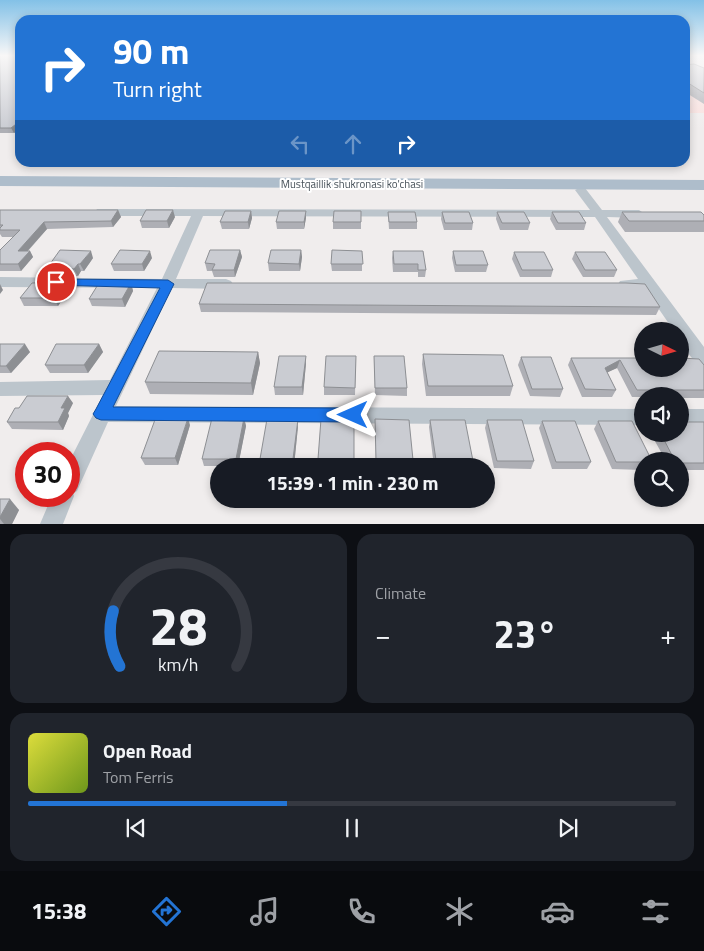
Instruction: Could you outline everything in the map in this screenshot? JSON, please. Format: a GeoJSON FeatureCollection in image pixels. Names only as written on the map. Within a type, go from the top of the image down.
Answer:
{"type":"FeatureCollection","features":[{"type":"Feature","properties":{"kind":"main road","name":"Mustqaillik shukronasi ko'chasi"},"geometry":{"type":"LineString","coordinates":[[0,181],[704,186]]}},
{"type":"Feature","properties":{"kind":"main road","name":"Mustqaillik shukronasi ko'chasi"},"geometry":{"type":"LineString","coordinates":[[0,187],[704,191]]}},
{"type":"Feature","properties":{"kind":"street"},"geometry":{"type":"LineString","coordinates":[[581,190],[704,360]]}},
{"type":"Feature","properties":{"kind":"street"},"geometry":{"type":"LineString","coordinates":[[90,212],[647,214]]}},
{"type":"Feature","properties":{"kind":"street"},"geometry":{"type":"LineString","coordinates":[[80,460],[114,387],[168,284],[199,212]]}},
{"type":"Feature","properties":{"kind":"street"},"geometry":{"type":"LineString","coordinates":[[0,282],[236,284]]}},
{"type":"Feature","properties":{"kind":"street"},"geometry":{"type":"LineString","coordinates":[[610,284],[649,284]]}},
{"type":"Feature","properties":{"kind":"street"},"geometry":{"type":"LineString","coordinates":[[0,388],[114,387]]}},
{"type":"Feature","properties":{"kind":"street"},"geometry":{"type":"LineString","coordinates":[[101,414],[634,417]]}},
{"type":"Feature","properties":{"kind":"street"},"geometry":{"type":"LineString","coordinates":[[689,417],[704,417]]}},
{"type":"Feature","properties":{"kind":"street"},"geometry":{"type":"LineString","coordinates":[[51,524],[58,507]]}},
{"type":"Feature","properties":{"kind":"shaded area"},"geometry":{"type":"Polygon","coordinates":[[[690,79],[704,79],[704,113],[690,113],[690,79]]]}},
{"type":"Feature","properties":{"kind":"building"},"geometry":{"type":"Polygon","coordinates":[[[0,79],[15,79],[15,125],[11,128],[0,128],[0,79]]]}},
{"type":"Feature","properties":{"kind":"building"},"geometry":{"type":"Polygon","coordinates":[[[690,79],[704,79],[704,93],[690,84],[690,79]]]}},
{"type":"Feature","properties":{"kind":"building"},"geometry":{"type":"Polygon","coordinates":[[[0,210],[118,210],[111,221],[44,222],[18,251],[30,251],[18,264],[0,264],[0,250],[20,230],[0,230],[3,225],[0,225],[0,210]]]}},
{"type":"Feature","properties":{"kind":"building"},"geometry":{"type":"Polygon","coordinates":[[[146,210],[173,210],[167,221],[140,221],[146,210]]]}},
{"type":"Feature","properties":{"kind":"building"},"geometry":{"type":"Polygon","coordinates":[[[225,211],[251,211],[248,222],[220,222],[225,211]]]}},
{"type":"Feature","properties":{"kind":"building"},"geometry":{"type":"Polygon","coordinates":[[[279,211],[306,211],[304,222],[276,222],[279,211]]]}},
{"type":"Feature","properties":{"kind":"building"},"geometry":{"type":"Polygon","coordinates":[[[334,211],[361,211],[361,222],[333,222],[334,211]]]}},
{"type":"Feature","properties":{"kind":"building"},"geometry":{"type":"Polygon","coordinates":[[[388,212],[415,212],[417,222],[389,222],[388,212]]]}},
{"type":"Feature","properties":{"kind":"building"},"geometry":{"type":"Polygon","coordinates":[[[442,212],[469,212],[473,223],[445,223],[442,212]]]}},
{"type":"Feature","properties":{"kind":"building"},"geometry":{"type":"Polygon","coordinates":[[[497,212],[524,212],[530,223],[502,223],[497,212]]]}},
{"type":"Feature","properties":{"kind":"building"},"geometry":{"type":"Polygon","coordinates":[[[552,212],[579,212],[586,223],[558,223],[552,212]]]}},
{"type":"Feature","properties":{"kind":"building"},"geometry":{"type":"Polygon","coordinates":[[[622,212],[701,212],[704,215],[704,221],[629,221],[622,212]]]}},
{"type":"Feature","properties":{"kind":"building"},"geometry":{"type":"Polygon","coordinates":[[[60,250],[91,251],[74,269],[63,269],[63,264],[50,264],[60,250]]]}},
{"type":"Feature","properties":{"kind":"building"},"geometry":{"type":"Polygon","coordinates":[[[120,250],[150,251],[142,264],[111,264],[120,250]]]}},
{"type":"Feature","properties":{"kind":"building"},"geometry":{"type":"Polygon","coordinates":[[[210,250],[240,250],[234,270],[212,270],[215,264],[205,263],[210,250]]]}},
{"type":"Feature","properties":{"kind":"building"},"geometry":{"type":"Polygon","coordinates":[[[271,250],[301,250],[299,264],[268,263],[271,250]]]}},
{"type":"Feature","properties":{"kind":"building"},"geometry":{"type":"Polygon","coordinates":[[[332,250],[362,251],[363,264],[331,264],[332,250]]]}},
{"type":"Feature","properties":{"kind":"building"},"geometry":{"type":"Polygon","coordinates":[[[393,251],[423,251],[426,270],[418,270],[418,264],[394,264],[393,251]]]}},
{"type":"Feature","properties":{"kind":"building"},"geometry":{"type":"Polygon","coordinates":[[[453,251],[483,251],[488,265],[456,265],[453,251]]]}},
{"type":"Feature","properties":{"kind":"building"},"geometry":{"type":"Polygon","coordinates":[[[514,252],[544,252],[553,270],[522,270],[514,252]]]}},
{"type":"Feature","properties":{"kind":"building"},"geometry":{"type":"Polygon","coordinates":[[[575,252],[605,252],[617,270],[585,270],[575,252]]]}},
{"type":"Feature","properties":{"kind":"building"},"geometry":{"type":"Polygon","coordinates":[[[65,282],[54,298],[20,298],[32,283],[65,282]]]}},
{"type":"Feature","properties":{"kind":"building"},"geometry":{"type":"Polygon","coordinates":[[[99,283],[131,283],[122,299],[89,299],[99,283]]]}},
{"type":"Feature","properties":{"kind":"building"},"geometry":{"type":"Polygon","coordinates":[[[207,283],[645,284],[660,307],[199,304],[207,283]]]}},
{"type":"Feature","properties":{"kind":"building"},"geometry":{"type":"Polygon","coordinates":[[[0,344],[25,344],[6,366],[0,366],[0,344]]]}},
{"type":"Feature","properties":{"kind":"building"},"geometry":{"type":"Polygon","coordinates":[[[56,344],[99,344],[84,365],[45,365],[56,344]]]}},
{"type":"Feature","properties":{"kind":"building"},"geometry":{"type":"Polygon","coordinates":[[[159,351],[258,352],[251,383],[145,382],[159,351]]]}},
{"type":"Feature","properties":{"kind":"building"},"geometry":{"type":"Polygon","coordinates":[[[423,354],[503,355],[513,386],[428,386],[423,354]]]}},
{"type":"Feature","properties":{"kind":"building"},"geometry":{"type":"Polygon","coordinates":[[[279,356],[306,356],[302,387],[274,387],[279,356]]]}},
{"type":"Feature","properties":{"kind":"building"},"geometry":{"type":"Polygon","coordinates":[[[326,356],[356,356],[355,388],[324,387],[326,356]]]}},
{"type":"Feature","properties":{"kind":"building"},"geometry":{"type":"Polygon","coordinates":[[[374,356],[404,356],[407,388],[375,388],[374,356]]]}},
{"type":"Feature","properties":{"kind":"building"},"geometry":{"type":"Polygon","coordinates":[[[521,357],[551,357],[563,389],[532,389],[521,357]]]}},
{"type":"Feature","properties":{"kind":"building"},"geometry":{"type":"Polygon","coordinates":[[[571,358],[634,358],[634,378],[689,378],[689,358],[699,359],[704,365],[704,390],[689,390],[689,387],[635,387],[620,360],[605,368],[616,390],[585,389],[571,358]]]}},
{"type":"Feature","properties":{"kind":"building"},"geometry":{"type":"Polygon","coordinates":[[[27,396],[68,396],[61,408],[65,408],[58,422],[7,422],[15,408],[19,408],[27,396]]]}},
{"type":"Feature","properties":{"kind":"building"},"geometry":{"type":"Polygon","coordinates":[[[156,417],[188,418],[175,458],[141,458],[156,417]]]}},
{"type":"Feature","properties":{"kind":"building"},"geometry":{"type":"Polygon","coordinates":[[[212,418],[244,418],[236,458],[202,459],[212,418]]]}},
{"type":"Feature","properties":{"kind":"building"},"geometry":{"type":"Polygon","coordinates":[[[267,419],[298,419],[293,458],[260,458],[267,419]]]}},
{"type":"Feature","properties":{"kind":"building"},"geometry":{"type":"Polygon","coordinates":[[[321,419],[354,419],[354,458],[318,458],[321,419]]]}},
{"type":"Feature","properties":{"kind":"building"},"geometry":{"type":"Polygon","coordinates":[[[375,419],[409,420],[413,458],[376,458],[375,419]]]}},
{"type":"Feature","properties":{"kind":"building"},"geometry":{"type":"Polygon","coordinates":[[[430,420],[465,420],[472,458],[436,458],[430,420]]]}},
{"type":"Feature","properties":{"kind":"building"},"geometry":{"type":"Polygon","coordinates":[[[487,420],[522,420],[534,461],[497,461],[487,420]]]}},
{"type":"Feature","properties":{"kind":"building"},"geometry":{"type":"Polygon","coordinates":[[[542,421],[575,421],[591,462],[556,462],[542,421]]]}},
{"type":"Feature","properties":{"kind":"building"},"geometry":{"type":"Polygon","coordinates":[[[598,421],[632,421],[634,425],[634,442],[642,442],[648,452],[634,452],[634,462],[616,462],[598,421]]]}},
{"type":"Feature","properties":{"kind":"building"},"geometry":{"type":"Polygon","coordinates":[[[689,422],[704,422],[704,463],[689,463],[689,452],[670,452],[665,442],[689,442],[689,422]]]}},
{"type":"Feature","properties":{"kind":"building"},"geometry":{"type":"Polygon","coordinates":[[[0,499],[10,499],[0,517],[0,499]]]}},
{"type":"Feature","properties":{"kind":"route"},"geometry":{"type":"LineString","coordinates":[[56,282],[168,284],[101,414],[353,415]]}}]}
